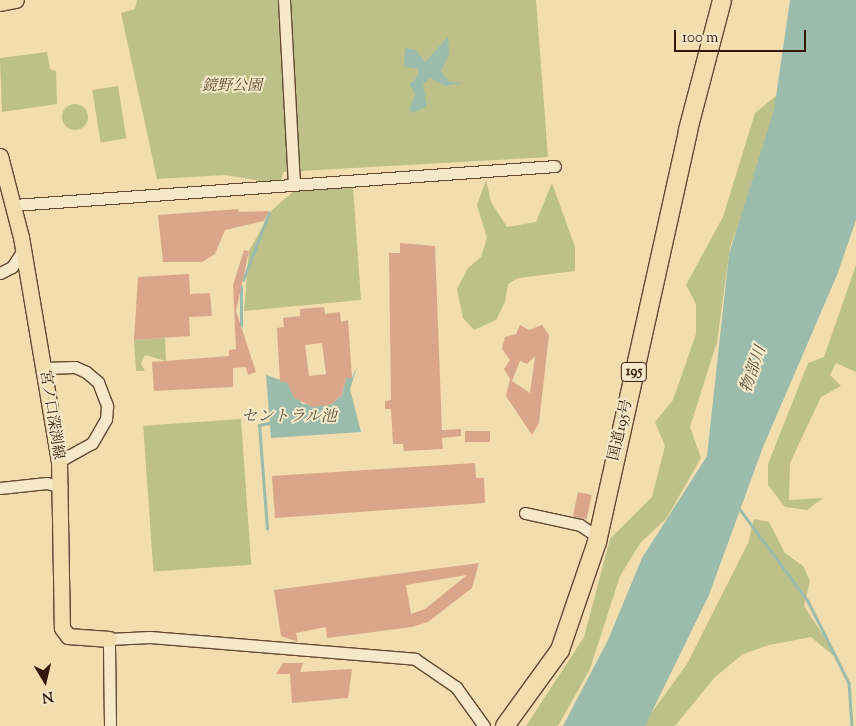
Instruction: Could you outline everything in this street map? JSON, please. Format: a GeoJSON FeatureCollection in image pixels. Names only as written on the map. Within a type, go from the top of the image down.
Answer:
{"type":"FeatureCollection","features":[{"type":"Feature","properties":{"kind":"highway","name":"国道195号"},"geometry":{"type":"LineString","coordinates":[[505,726],[560,650],[598,537],[688,130],[722,0]]}},
{"type":"Feature","properties":{"kind":"main road"},"geometry":{"type":"LineString","coordinates":[[0,3],[16,0]]}},
{"type":"Feature","properties":{"kind":"main road","name":"宮ノ口深渕線"},"geometry":{"type":"LineString","coordinates":[[0,156],[14,205],[23,250],[59,461],[61,488],[62,628],[68,636],[109,639]]}},
{"type":"Feature","properties":{"kind":"street"},"geometry":{"type":"LineString","coordinates":[[284,0],[294,185]]}},
{"type":"Feature","properties":{"kind":"street"},"geometry":{"type":"LineString","coordinates":[[14,205],[554,166]]}},
{"type":"Feature","properties":{"kind":"street"},"geometry":{"type":"LineString","coordinates":[[0,273],[12,267],[23,250]]}},
{"type":"Feature","properties":{"kind":"street"},"geometry":{"type":"LineString","coordinates":[[44,368],[75,367],[86,372],[98,382],[107,406],[104,426],[92,443],[59,461]]}},
{"type":"Feature","properties":{"kind":"street"},"geometry":{"type":"LineString","coordinates":[[0,488],[47,483],[61,488]]}},
{"type":"Feature","properties":{"kind":"street"},"geometry":{"type":"LineString","coordinates":[[525,513],[580,525],[598,537]]}},
{"type":"Feature","properties":{"kind":"street"},"geometry":{"type":"LineString","coordinates":[[110,726],[109,639],[150,637],[414,660],[456,687],[484,726]]}},
{"type":"Feature","properties":{"kind":"green space","name":"鏡野公園"},"geometry":{"type":"Polygon","coordinates":[[[137,0],[536,0],[548,157],[283,172],[280,184],[225,175],[157,179],[121,13],[135,9],[137,0]]]}},
{"type":"Feature","properties":{"kind":"green space"},"geometry":{"type":"Polygon","coordinates":[[[47,52],[50,69],[56,71],[57,104],[2,112],[0,58],[47,52]]]}},
{"type":"Feature","properties":{"kind":"green space"},"geometry":{"type":"Polygon","coordinates":[[[118,86],[126,138],[101,142],[92,90],[118,86]]]}},
{"type":"Feature","properties":{"kind":"green space"},"geometry":{"type":"Polygon","coordinates":[[[777,95],[777,120],[730,247],[717,342],[690,427],[701,458],[666,519],[641,542],[620,576],[590,669],[558,726],[526,726],[584,637],[610,539],[652,497],[665,446],[655,422],[673,400],[696,334],[696,304],[686,285],[723,217],[755,113],[777,95]]]}},
{"type":"Feature","properties":{"kind":"green space"},"geometry":{"type":"Polygon","coordinates":[[[75,104],[84,108],[88,117],[84,126],[75,130],[66,126],[62,117],[66,108],[75,104]]]}},
{"type":"Feature","properties":{"kind":"green space"},"geometry":{"type":"Polygon","coordinates":[[[486,180],[491,202],[507,227],[536,222],[552,183],[575,247],[575,271],[518,278],[508,284],[505,302],[496,320],[474,330],[463,318],[457,289],[468,268],[481,257],[487,238],[477,205],[486,180]]]}},
{"type":"Feature","properties":{"kind":"green space"},"geometry":{"type":"Polygon","coordinates":[[[353,187],[361,300],[244,311],[249,251],[272,210],[295,190],[353,187]]]}},
{"type":"Feature","properties":{"kind":"green space"},"geometry":{"type":"Polygon","coordinates":[[[856,265],[856,372],[836,363],[830,375],[841,386],[821,397],[790,463],[789,500],[823,498],[807,510],[785,507],[768,485],[768,464],[808,363],[824,357],[856,265]]]}},
{"type":"Feature","properties":{"kind":"green space"},"geometry":{"type":"Polygon","coordinates":[[[165,338],[166,361],[145,355],[141,364],[145,371],[136,371],[134,340],[165,338]]]}},
{"type":"Feature","properties":{"kind":"green space"},"geometry":{"type":"Polygon","coordinates":[[[241,419],[251,565],[153,571],[143,426],[241,419]]]}},
{"type":"Feature","properties":{"kind":"green space"},"geometry":{"type":"Polygon","coordinates":[[[754,519],[769,522],[785,553],[803,566],[810,581],[804,606],[840,661],[811,637],[769,645],[743,654],[715,677],[675,726],[642,726],[687,664],[748,543],[754,519]]]}},
{"type":"Feature","properties":{"kind":"water","name":"物部川"},"geometry":{"type":"Polygon","coordinates":[[[790,0],[856,0],[856,220],[837,275],[763,447],[709,595],[645,726],[563,726],[608,640],[642,558],[707,456],[729,254],[774,110],[790,0]]]}},
{"type":"Feature","properties":{"kind":"water"},"geometry":{"type":"Polygon","coordinates":[[[448,37],[449,54],[441,71],[449,82],[463,83],[445,86],[430,78],[423,84],[427,106],[413,113],[409,110],[415,94],[410,84],[418,76],[418,69],[404,67],[405,48],[416,50],[425,62],[448,37]]]}},
{"type":"Feature","properties":{"kind":"water","name":"セントラル池"},"geometry":{"type":"Polygon","coordinates":[[[357,367],[350,389],[361,432],[271,438],[266,375],[287,382],[302,404],[330,405],[342,395],[346,378],[352,378],[357,367]]]}},
{"type":"Feature","properties":{"kind":"building"},"geometry":{"type":"Polygon","coordinates":[[[238,209],[239,212],[269,211],[264,221],[225,230],[215,254],[202,262],[163,262],[158,215],[238,209]]]}},
{"type":"Feature","properties":{"kind":"building"},"geometry":{"type":"Polygon","coordinates":[[[400,243],[435,246],[442,430],[461,429],[461,436],[442,438],[443,449],[404,451],[403,444],[393,444],[391,409],[385,409],[385,401],[391,400],[389,253],[400,253],[400,243]]]}},
{"type":"Feature","properties":{"kind":"building"},"geometry":{"type":"Polygon","coordinates":[[[244,250],[249,251],[236,311],[256,372],[248,375],[246,367],[233,368],[233,387],[154,391],[152,362],[229,356],[229,350],[236,349],[233,285],[244,250]]]}},
{"type":"Feature","properties":{"kind":"building"},"geometry":{"type":"Polygon","coordinates":[[[189,274],[190,294],[210,293],[212,316],[189,317],[190,336],[134,340],[138,277],[189,274]]]}},
{"type":"Feature","properties":{"kind":"building"},"geometry":{"type":"Polygon","coordinates":[[[324,307],[325,314],[340,312],[341,322],[348,320],[352,378],[346,378],[342,395],[330,405],[313,407],[294,398],[287,382],[280,382],[277,328],[284,327],[283,318],[300,316],[300,309],[324,307]],[[322,343],[305,345],[309,376],[326,374],[322,343]]]}},
{"type":"Feature","properties":{"kind":"building"},"geometry":{"type":"Polygon","coordinates":[[[520,325],[529,330],[542,325],[549,335],[539,423],[532,435],[506,396],[510,379],[504,369],[510,360],[502,349],[505,337],[516,334],[520,325]],[[535,356],[527,364],[520,361],[512,381],[530,393],[535,356]]]}},
{"type":"Feature","properties":{"kind":"building"},"geometry":{"type":"Polygon","coordinates":[[[465,431],[490,431],[490,442],[465,442],[465,431]]]}},
{"type":"Feature","properties":{"kind":"building"},"geometry":{"type":"Polygon","coordinates":[[[475,463],[476,478],[484,478],[485,503],[275,518],[272,476],[475,463]]]}},
{"type":"Feature","properties":{"kind":"building"},"geometry":{"type":"Polygon","coordinates":[[[578,492],[592,495],[586,519],[573,516],[578,492]]]}},
{"type":"Feature","properties":{"kind":"building"},"geometry":{"type":"Polygon","coordinates":[[[479,563],[472,588],[428,622],[412,627],[327,638],[326,627],[296,633],[298,642],[281,636],[274,590],[479,563]],[[467,575],[406,585],[411,614],[425,609],[467,575]]]}},
{"type":"Feature","properties":{"kind":"building"},"geometry":{"type":"Polygon","coordinates":[[[283,663],[303,663],[300,672],[352,669],[348,698],[292,703],[290,674],[276,674],[283,663]]]}},
{"type":"Feature","properties":{"kind":"waterway"},"geometry":{"type":"LineString","coordinates":[[243,280],[269,213]]}},
{"type":"Feature","properties":{"kind":"waterway"},"geometry":{"type":"LineString","coordinates":[[241,287],[241,326]]}},
{"type":"Feature","properties":{"kind":"waterway"},"geometry":{"type":"LineString","coordinates":[[267,529],[259,425],[269,423]]}},
{"type":"Feature","properties":{"kind":"waterway"},"geometry":{"type":"LineString","coordinates":[[739,508],[808,601],[849,683],[852,726]]}}]}
